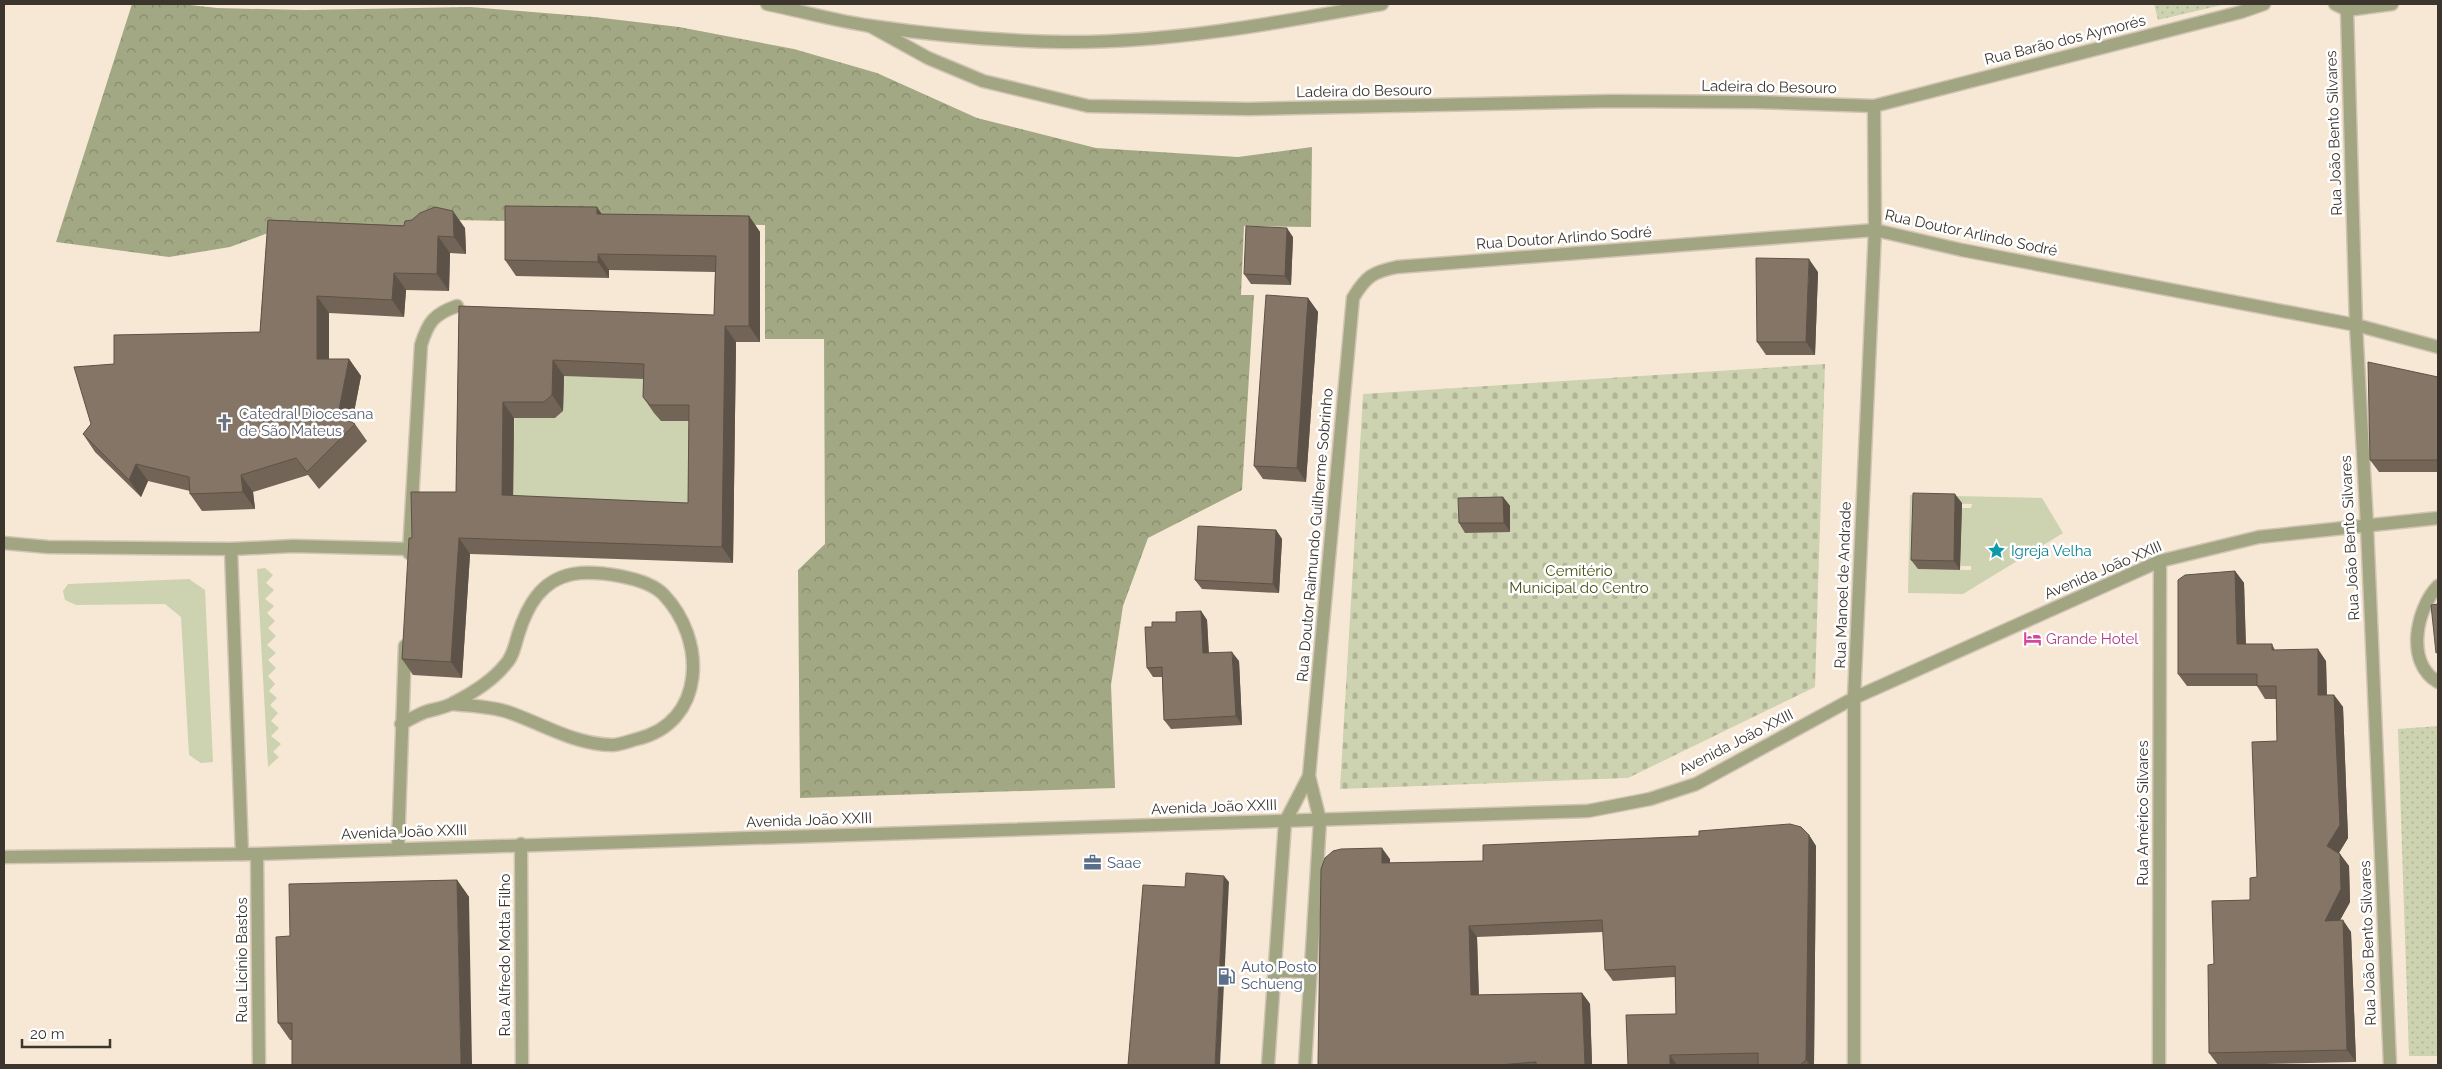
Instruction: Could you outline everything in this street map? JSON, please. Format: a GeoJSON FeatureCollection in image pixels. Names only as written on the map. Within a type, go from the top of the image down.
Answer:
{"type":"FeatureCollection","features":[{"type":"Feature","properties":{"kind":"street"},"geometry":{"type":"LineString","coordinates":[[767,4],[870,26],[970,36],[1073,42],[1159,38],[1254,27],[1382,4]]}},
{"type":"Feature","properties":{"kind":"street","name":"Rua Barão dos Aymorés"},"geometry":{"type":"LineString","coordinates":[[1874,106],[2241,12],[2264,4]]}},
{"type":"Feature","properties":{"kind":"street"},"geometry":{"type":"LineString","coordinates":[[2341,7],[2392,4]]}},
{"type":"Feature","properties":{"kind":"street","name":"Rua João Bento Silvares"},"geometry":{"type":"LineString","coordinates":[[2341,7],[2367,526],[2390,1065]]}},
{"type":"Feature","properties":{"kind":"street","name":"Ladeira do Besouro"},"geometry":{"type":"LineString","coordinates":[[870,26],[928,58],[983,81],[1088,106],[1249,109],[1631,101],[1755,102],[1874,106]]}},
{"type":"Feature","properties":{"kind":"street","name":"Rua Manoel de Andrade"},"geometry":{"type":"LineString","coordinates":[[1854,1065],[1854,698],[1875,230],[1874,106]]}},
{"type":"Feature","properties":{"kind":"street","name":"Rua Doutor Arlindo Sodré"},"geometry":{"type":"LineString","coordinates":[[1353,298],[1362,283],[1375,272],[1397,267],[1875,230],[1962,250],[2356,325],[2438,347]]}},
{"type":"Feature","properties":{"kind":"street","name":"Rua Doutor Raimundo Guilherme Sobrinho"},"geometry":{"type":"LineString","coordinates":[[1305,1065],[1309,972],[1320,820],[1309,776],[1353,298]]}},
{"type":"Feature","properties":{"kind":"street"},"geometry":{"type":"LineString","coordinates":[[409,569],[421,345],[427,327],[440,312],[457,306]]}},
{"type":"Feature","properties":{"kind":"street"},"geometry":{"type":"LineString","coordinates":[[2367,526],[2438,518]]}},
{"type":"Feature","properties":{"kind":"street","name":"Avenida João XXIII"},"geometry":{"type":"LineString","coordinates":[[4,857],[257,854],[1588,811],[1650,799],[1696,784],[1854,698],[2160,561],[2259,537],[2367,526]]}},
{"type":"Feature","properties":{"kind":"street"},"geometry":{"type":"LineString","coordinates":[[4,544],[48,547],[231,549],[293,546],[410,549]]}},
{"type":"Feature","properties":{"kind":"street"},"geometry":{"type":"LineString","coordinates":[[231,549],[242,854]]}},
{"type":"Feature","properties":{"kind":"street","name":"Rua Américo Silvares"},"geometry":{"type":"LineString","coordinates":[[2159,1065],[2160,561]]}},
{"type":"Feature","properties":{"kind":"street"},"geometry":{"type":"LineString","coordinates":[[401,724],[422,713],[452,704],[482,685],[506,664],[513,652],[526,612],[534,596],[548,584],[573,574],[619,576],[642,582],[662,593],[678,614],[690,642],[695,667],[690,694],[675,720],[652,736],[613,745],[578,740],[508,712],[452,704]]}},
{"type":"Feature","properties":{"kind":"street"},"geometry":{"type":"LineString","coordinates":[[2438,586],[2432,592],[2421,614],[2416,636],[2421,662],[2434,680],[2438,682]]}},
{"type":"Feature","properties":{"kind":"street"},"geometry":{"type":"LineString","coordinates":[[398,848],[401,724],[406,628]]}},
{"type":"Feature","properties":{"kind":"street","name":"Rua Doutor Raimundo Guilherme Sobrinho"},"geometry":{"type":"LineString","coordinates":[[1268,1065],[1285,822],[1309,776]]}},
{"type":"Feature","properties":{"kind":"street","name":"Rua Alfredo Motta Filho"},"geometry":{"type":"LineString","coordinates":[[521,844],[522,1065]]}},
{"type":"Feature","properties":{"kind":"street","name":"Rua Licínio Bastos"},"geometry":{"type":"LineString","coordinates":[[257,854],[259,1065]]}},
{"type":"Feature","properties":{"kind":"street"},"geometry":{"type":"LineString","coordinates":[[1275,971],[1309,972]]}},
{"type":"Feature","properties":{"kind":"green space"},"geometry":{"type":"Polygon","coordinates":[[[132,4],[181,4],[217,8],[304,10],[470,7],[594,17],[679,27],[794,49],[877,73],[977,118],[1096,148],[1238,157],[1312,147],[1311,227],[1244,226],[1241,295],[1254,295],[1242,490],[1148,538],[1123,606],[1111,685],[1115,788],[800,798],[798,570],[825,544],[824,339],[765,339],[765,225],[451,220],[417,227],[279,229],[230,247],[169,257],[56,242],[132,4]]]}},
{"type":"Feature","properties":{"kind":"green space"},"geometry":{"type":"Polygon","coordinates":[[[2154,4],[2226,4],[2158,20],[2154,4]]]}},
{"type":"Feature","properties":{"kind":"green space","name":"Cemitério Municipal do Centro"},"geometry":{"type":"Polygon","coordinates":[[[1825,364],[1815,687],[1628,778],[1340,789],[1363,394],[1825,364]]]}},
{"type":"Feature","properties":{"kind":"green space"},"geometry":{"type":"Polygon","coordinates":[[[515,374],[701,381],[698,518],[513,511],[515,374]]]}},
{"type":"Feature","properties":{"kind":"green space","name":"Igreja Velha"},"geometry":{"type":"Polygon","coordinates":[[[1910,495],[2042,498],[2063,533],[1963,594],[1908,593],[1910,495]],[[1919,503],[1918,569],[1971,570],[1971,566],[1961,566],[1961,508],[1971,508],[1972,504],[1919,503]]]}},
{"type":"Feature","properties":{"kind":"green space"},"geometry":{"type":"Polygon","coordinates":[[[265,568],[273,575],[266,583],[274,590],[265,599],[274,606],[267,613],[275,621],[268,628],[276,636],[267,645],[276,653],[268,660],[276,668],[268,676],[275,684],[269,691],[277,698],[270,705],[278,713],[271,721],[279,728],[271,736],[281,744],[273,752],[279,757],[268,767],[257,569],[265,568]]]}},
{"type":"Feature","properties":{"kind":"green space"},"geometry":{"type":"Polygon","coordinates":[[[189,579],[205,590],[213,762],[201,763],[189,755],[181,617],[165,604],[76,605],[65,600],[63,591],[68,584],[189,579]]]}},
{"type":"Feature","properties":{"kind":"green space"},"geometry":{"type":"Polygon","coordinates":[[[2438,726],[2438,1056],[2409,1056],[2398,729],[2438,726]]]}},
{"type":"Feature","properties":{"kind":"building"},"geometry":{"type":"Polygon","coordinates":[[[505,206],[597,207],[597,214],[749,216],[749,326],[725,326],[722,547],[459,538],[451,662],[402,659],[409,538],[412,538],[411,492],[456,492],[459,306],[714,315],[716,256],[598,254],[598,262],[505,260],[505,206]],[[553,360],[552,395],[544,402],[503,402],[502,495],[688,503],[689,405],[650,405],[643,397],[644,364],[553,360]]]}},
{"type":"Feature","properties":{"kind":"building"},"geometry":{"type":"Polygon","coordinates":[[[435,207],[453,211],[454,237],[438,236],[437,274],[394,273],[392,300],[317,296],[317,359],[349,359],[338,415],[355,424],[307,472],[296,458],[241,475],[243,492],[190,494],[189,477],[136,464],[129,480],[83,434],[91,424],[74,367],[114,364],[114,335],[260,332],[268,220],[404,226],[405,221],[412,220],[420,213],[435,207]]]}},
{"type":"Feature","properties":{"kind":"building"},"geometry":{"type":"Polygon","coordinates":[[[1246,226],[1287,228],[1285,276],[1244,274],[1246,226]]]}},
{"type":"Feature","properties":{"kind":"building"},"geometry":{"type":"Polygon","coordinates":[[[1756,258],[1809,259],[1806,342],[1757,342],[1756,258]]]}},
{"type":"Feature","properties":{"kind":"building"},"geometry":{"type":"Polygon","coordinates":[[[1266,295],[1308,298],[1297,468],[1254,466],[1266,295]]]}},
{"type":"Feature","properties":{"kind":"building"},"geometry":{"type":"Polygon","coordinates":[[[2368,362],[2438,377],[2438,460],[2370,460],[2368,362]]]}},
{"type":"Feature","properties":{"kind":"building"},"geometry":{"type":"Polygon","coordinates":[[[1913,493],[1955,494],[1954,561],[1911,560],[1913,493]]]}},
{"type":"Feature","properties":{"kind":"building"},"geometry":{"type":"Polygon","coordinates":[[[1503,497],[1504,523],[1459,523],[1458,498],[1503,497]]]}},
{"type":"Feature","properties":{"kind":"building"},"geometry":{"type":"Polygon","coordinates":[[[1198,526],[1276,530],[1273,584],[1195,580],[1198,526]]]}},
{"type":"Feature","properties":{"kind":"building"},"geometry":{"type":"Polygon","coordinates":[[[2235,571],[2237,644],[2272,644],[2272,650],[2318,649],[2318,695],[2334,695],[2340,825],[2327,846],[2340,854],[2341,889],[2325,921],[2343,920],[2347,1050],[2209,1053],[2208,965],[2214,964],[2212,901],[2250,900],[2250,878],[2257,877],[2252,742],[2277,741],[2276,686],[2257,686],[2257,674],[2178,674],[2178,580],[2185,575],[2235,571]]]}},
{"type":"Feature","properties":{"kind":"building"},"geometry":{"type":"Polygon","coordinates":[[[2438,604],[2438,652],[2436,653],[2431,605],[2438,604]]]}},
{"type":"Feature","properties":{"kind":"building"},"geometry":{"type":"Polygon","coordinates":[[[1201,611],[1203,653],[1232,652],[1236,716],[1164,720],[1162,667],[1147,668],[1145,627],[1152,627],[1152,622],[1176,622],[1176,612],[1201,611]]]}},
{"type":"Feature","properties":{"kind":"building"},"geometry":{"type":"Polygon","coordinates":[[[1790,824],[1801,827],[1809,835],[1806,1060],[1800,1065],[1758,1065],[1758,1053],[1670,1055],[1670,1065],[1628,1065],[1626,1015],[1676,1014],[1675,966],[1605,970],[1602,920],[1469,926],[1471,995],[1582,993],[1585,1065],[1536,1065],[1536,1062],[1498,1065],[1318,1065],[1321,869],[1325,858],[1333,851],[1341,849],[1382,848],[1382,863],[1483,861],[1483,845],[1699,836],[1699,831],[1790,824]]]}},
{"type":"Feature","properties":{"kind":"building"},"geometry":{"type":"Polygon","coordinates":[[[1186,873],[1224,876],[1215,1065],[1128,1065],[1143,885],[1185,887],[1186,873]]]}},
{"type":"Feature","properties":{"kind":"building"},"geometry":{"type":"Polygon","coordinates":[[[457,880],[461,1065],[292,1065],[292,1023],[278,1023],[276,937],[290,936],[289,884],[457,880]]]}},
{"type":"Feature","properties":{"kind":"place","name":"Catedral Diocesana de São Mateus"},"geometry":{"type":"Point","coordinates":[225,423]}},
{"type":"Feature","properties":{"kind":"place","name":"Igreja Velha"},"geometry":{"type":"Point","coordinates":[1997,551]}},
{"type":"Feature","properties":{"kind":"place","name":"Grande Hotel"},"geometry":{"type":"Point","coordinates":[2032,639]}},
{"type":"Feature","properties":{"kind":"place","name":"Saae"},"geometry":{"type":"Point","coordinates":[1093,863]}},
{"type":"Feature","properties":{"kind":"place","name":"Auto Posto Schueng"},"geometry":{"type":"Point","coordinates":[1227,976]}}]}
